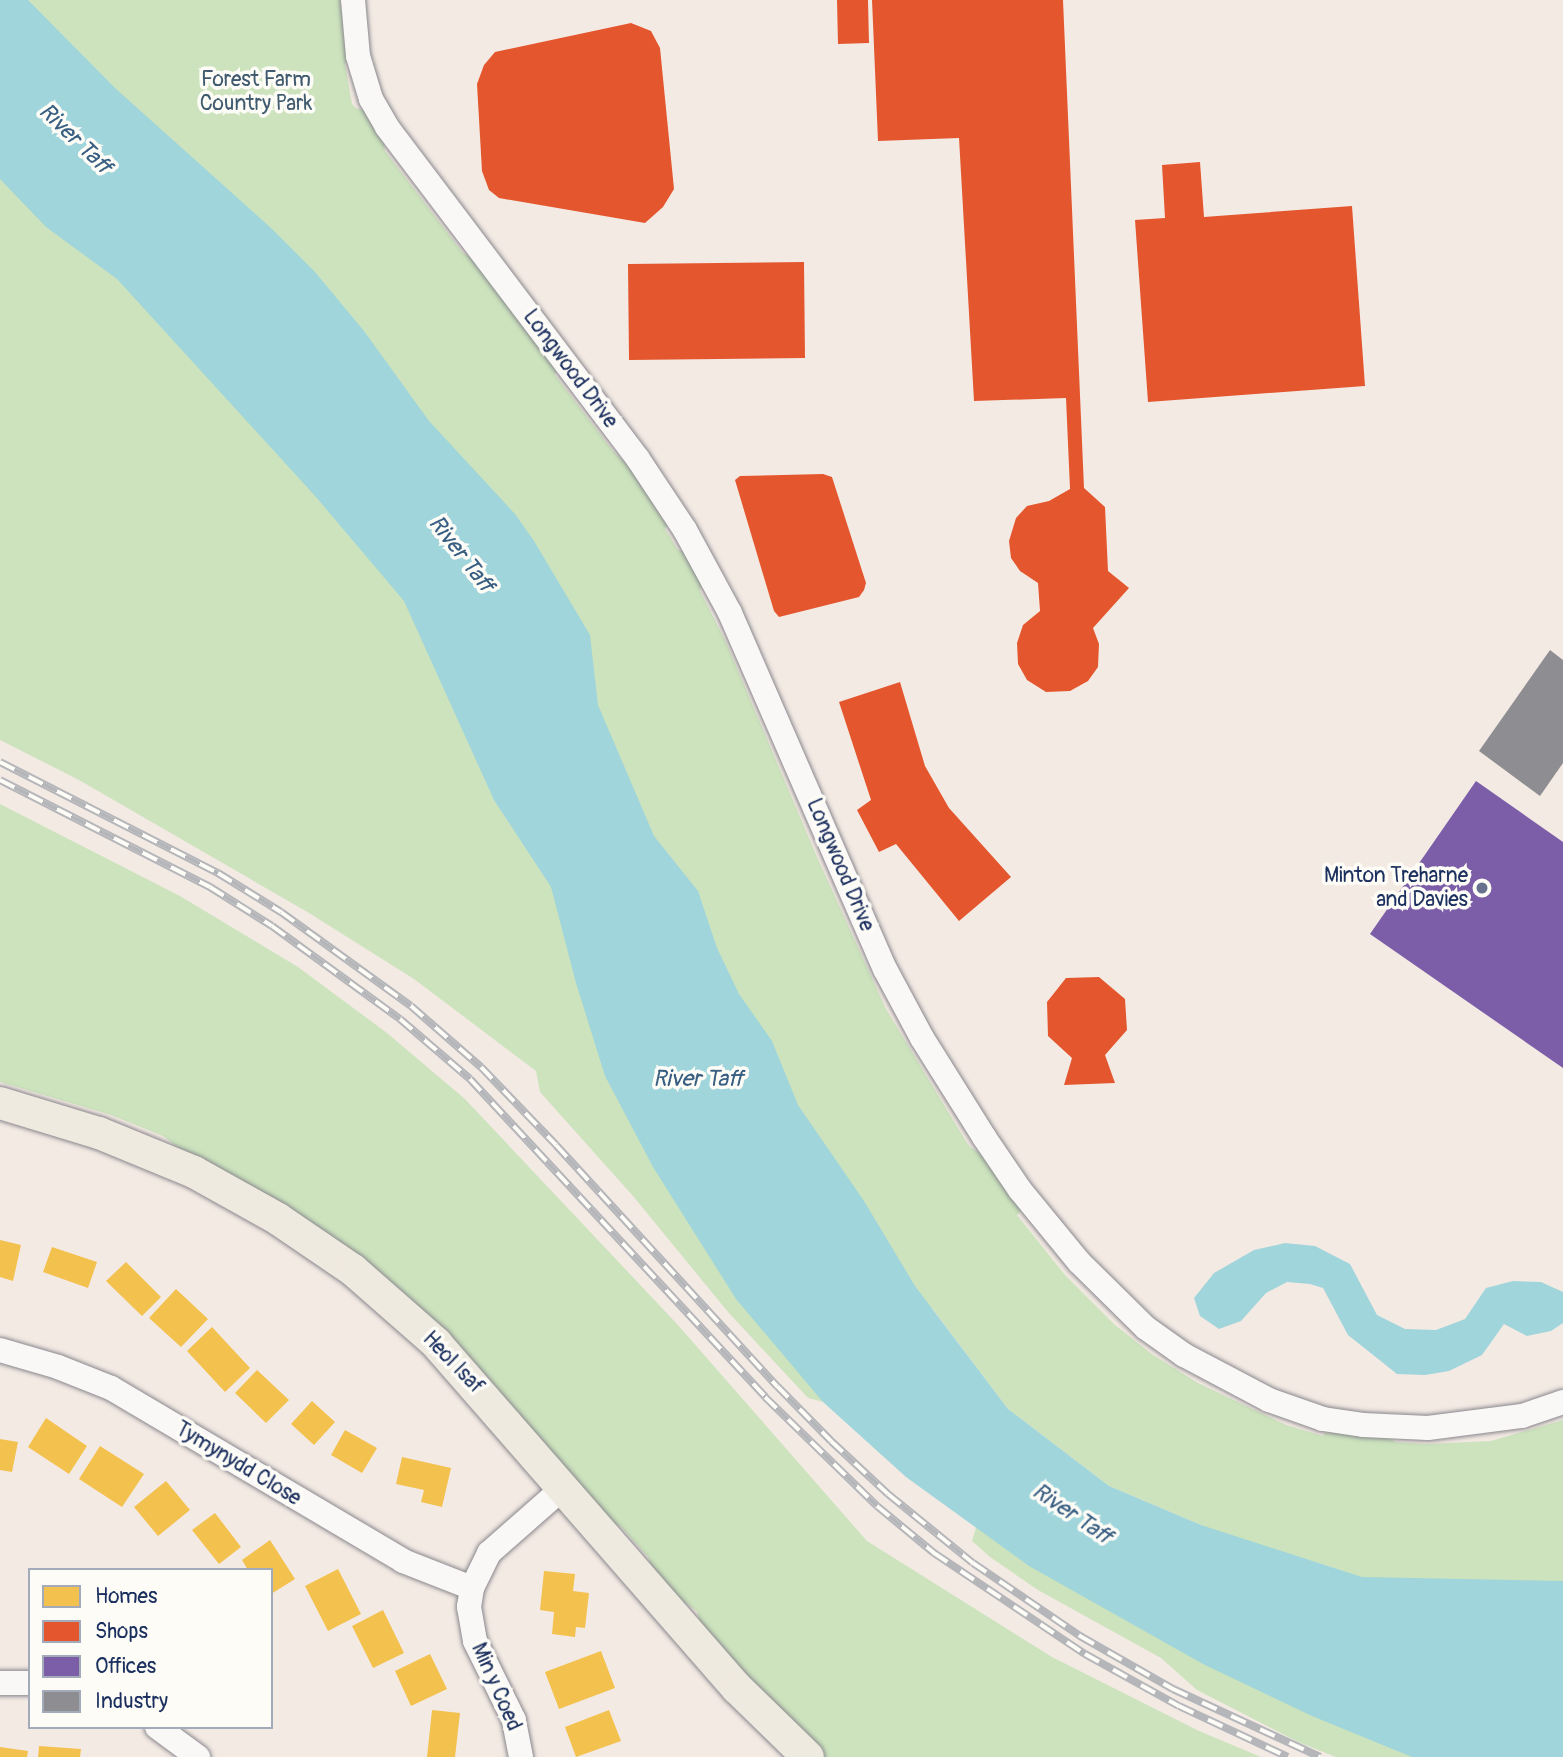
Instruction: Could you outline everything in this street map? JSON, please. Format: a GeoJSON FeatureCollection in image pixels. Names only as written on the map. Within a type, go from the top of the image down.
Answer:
{"type":"FeatureCollection","features":[{"type":"Feature","properties":{"kind":"main road","name":"Heol Isaf"},"geometry":{"type":"LineString","coordinates":[[0,1103],[99,1133],[162,1158],[233,1193],[353,1270],[436,1343],[737,1688],[808,1757]]}},
{"type":"Feature","properties":{"kind":"street","name":"Longwood Drive"},"geometry":{"type":"LineString","coordinates":[[353,0],[358,56],[371,99],[387,127],[638,459],[685,530],[730,613],[885,969],[943,1074],[984,1138],[1020,1190],[1079,1262],[1146,1328],[1184,1355],[1269,1400],[1323,1419],[1363,1425],[1428,1428],[1522,1416],[1563,1402]]}},
{"type":"Feature","properties":{"kind":"street","name":"Tymynydd Close"},"geometry":{"type":"LineString","coordinates":[[0,1350],[58,1367],[111,1388],[403,1562],[472,1588]]}},
{"type":"Feature","properties":{"kind":"street","name":"Min y Coed"},"geometry":{"type":"LineString","coordinates":[[522,1757],[514,1720],[470,1624],[472,1588],[488,1553],[563,1488]]}},
{"type":"Feature","properties":{"kind":"street"},"geometry":{"type":"LineString","coordinates":[[0,1684],[28,1684]]}},
{"type":"Feature","properties":{"kind":"street"},"geometry":{"type":"LineString","coordinates":[[160,1729],[198,1757]]}},
{"type":"Feature","properties":{"kind":"green space","name":"Forest Farm Country Park"},"geometry":{"type":"Polygon","coordinates":[[[17,0],[340,0],[350,58],[345,64],[352,104],[372,113],[382,130],[385,151],[463,253],[478,262],[526,321],[550,320],[559,364],[555,375],[613,451],[638,475],[670,523],[665,529],[678,550],[688,551],[702,581],[700,591],[725,640],[817,857],[886,1009],[970,1147],[985,1156],[1022,1210],[1017,1215],[1065,1275],[1115,1325],[1153,1355],[1198,1383],[1286,1425],[1323,1436],[1324,1433],[1335,1432],[1383,1436],[1396,1442],[1427,1444],[1491,1441],[1563,1420],[1563,1612],[1479,1634],[1340,1570],[1299,1557],[1283,1565],[1208,1528],[1109,1486],[1008,1409],[932,1308],[916,1296],[839,1177],[756,1034],[662,862],[505,507],[17,0]]]}},
{"type":"Feature","properties":{"kind":"green space"},"geometry":{"type":"Polygon","coordinates":[[[0,157],[400,572],[822,1383],[823,1402],[808,1398],[728,1312],[633,1196],[540,1092],[536,1071],[414,979],[309,913],[79,780],[0,740],[0,157]]]}},
{"type":"Feature","properties":{"kind":"green space"},"geometry":{"type":"Polygon","coordinates":[[[0,804],[180,896],[298,967],[387,1033],[465,1099],[677,1324],[867,1541],[1052,1657],[1199,1731],[1261,1757],[820,1757],[704,1638],[697,1611],[659,1585],[648,1557],[621,1527],[594,1510],[488,1385],[163,1136],[111,1115],[0,1082],[0,804]]]}},
{"type":"Feature","properties":{"kind":"green space"},"geometry":{"type":"Polygon","coordinates":[[[979,1518],[1442,1757],[1336,1757],[1298,1742],[1197,1690],[1161,1658],[1038,1590],[990,1557],[972,1541],[979,1518]]]}},
{"type":"Feature","properties":{"kind":"water","name":"River Taff"},"geometry":{"type":"Polygon","coordinates":[[[0,0],[28,0],[115,88],[271,228],[315,272],[364,331],[429,421],[515,514],[590,635],[598,705],[654,836],[698,891],[717,948],[739,994],[772,1041],[798,1105],[864,1201],[915,1286],[1008,1409],[1109,1486],[1201,1525],[1362,1577],[1563,1581],[1563,1757],[1412,1757],[1312,1716],[1203,1664],[1029,1566],[906,1477],[823,1402],[736,1299],[653,1167],[605,1076],[576,983],[551,887],[494,800],[404,601],[316,497],[117,279],[46,227],[0,179],[0,0]]]}},
{"type":"Feature","properties":{"kind":"water"},"geometry":{"type":"Polygon","coordinates":[[[1285,1243],[1315,1246],[1350,1264],[1377,1315],[1405,1329],[1436,1330],[1465,1319],[1486,1288],[1513,1281],[1541,1282],[1563,1292],[1563,1323],[1551,1331],[1527,1336],[1504,1324],[1482,1355],[1449,1371],[1425,1375],[1397,1374],[1348,1335],[1323,1288],[1310,1284],[1287,1282],[1266,1293],[1241,1321],[1219,1329],[1200,1316],[1194,1298],[1214,1273],[1254,1250],[1285,1243]]]}},
{"type":"Feature","properties":{"kind":"building: Homes"},"geometry":{"type":"Polygon","coordinates":[[[0,1240],[21,1245],[13,1281],[0,1277],[0,1240]]]}},
{"type":"Feature","properties":{"kind":"building: Homes"},"geometry":{"type":"Polygon","coordinates":[[[52,1247],[97,1262],[88,1288],[43,1272],[52,1247]]]}},
{"type":"Feature","properties":{"kind":"building: Homes"},"geometry":{"type":"Polygon","coordinates":[[[126,1262],[161,1297],[142,1316],[106,1281],[126,1262]]]}},
{"type":"Feature","properties":{"kind":"building: Homes"},"geometry":{"type":"Polygon","coordinates":[[[176,1289],[208,1319],[181,1347],[149,1318],[176,1289]]]}},
{"type":"Feature","properties":{"kind":"building: Homes"},"geometry":{"type":"Polygon","coordinates":[[[212,1327],[250,1368],[225,1392],[187,1351],[212,1327]]]}},
{"type":"Feature","properties":{"kind":"building: Homes"},"geometry":{"type":"Polygon","coordinates":[[[257,1370],[289,1400],[266,1423],[235,1393],[257,1370]]]}},
{"type":"Feature","properties":{"kind":"building: Homes"},"geometry":{"type":"Polygon","coordinates":[[[312,1401],[335,1422],[314,1445],[291,1424],[312,1401]]]}},
{"type":"Feature","properties":{"kind":"building: Homes"},"geometry":{"type":"Polygon","coordinates":[[[46,1418],[87,1446],[69,1474],[28,1447],[46,1418]]]}},
{"type":"Feature","properties":{"kind":"building: Homes"},"geometry":{"type":"Polygon","coordinates":[[[345,1430],[377,1448],[362,1473],[331,1455],[345,1430]]]}},
{"type":"Feature","properties":{"kind":"building: Homes"},"geometry":{"type":"Polygon","coordinates":[[[0,1439],[18,1442],[12,1472],[0,1470],[0,1439]]]}},
{"type":"Feature","properties":{"kind":"building: Homes"},"geometry":{"type":"Polygon","coordinates":[[[100,1446],[144,1474],[122,1507],[79,1479],[100,1446]]]}},
{"type":"Feature","properties":{"kind":"building: Homes"},"geometry":{"type":"Polygon","coordinates":[[[402,1457],[451,1468],[442,1507],[421,1502],[424,1490],[396,1484],[402,1457]]]}},
{"type":"Feature","properties":{"kind":"building: Homes"},"geometry":{"type":"Polygon","coordinates":[[[166,1481],[190,1510],[158,1536],[134,1507],[166,1481]]]}},
{"type":"Feature","properties":{"kind":"building: Homes"},"geometry":{"type":"Polygon","coordinates":[[[215,1513],[241,1547],[219,1564],[192,1530],[215,1513]]]}},
{"type":"Feature","properties":{"kind":"building: Homes"},"geometry":{"type":"Polygon","coordinates":[[[270,1540],[295,1579],[273,1593],[273,1568],[247,1568],[242,1560],[270,1540]]]}},
{"type":"Feature","properties":{"kind":"building: Homes"},"geometry":{"type":"Polygon","coordinates":[[[338,1569],[361,1614],[328,1631],[305,1586],[338,1569]]]}},
{"type":"Feature","properties":{"kind":"building: Homes"},"geometry":{"type":"Polygon","coordinates":[[[544,1571],[575,1574],[573,1591],[589,1593],[585,1628],[576,1627],[575,1637],[552,1634],[554,1612],[540,1610],[544,1571]]]}},
{"type":"Feature","properties":{"kind":"building: Homes"},"geometry":{"type":"Polygon","coordinates":[[[383,1610],[404,1653],[373,1668],[352,1626],[383,1610]]]}},
{"type":"Feature","properties":{"kind":"building: Homes"},"geometry":{"type":"Polygon","coordinates":[[[601,1651],[615,1688],[559,1709],[545,1672],[601,1651]]]}},
{"type":"Feature","properties":{"kind":"building: Homes"},"geometry":{"type":"Polygon","coordinates":[[[430,1654],[447,1689],[411,1706],[395,1671],[430,1654]]]}},
{"type":"Feature","properties":{"kind":"building: Homes"},"geometry":{"type":"Polygon","coordinates":[[[432,1710],[460,1713],[455,1757],[427,1757],[432,1710]]]}},
{"type":"Feature","properties":{"kind":"building: Homes"},"geometry":{"type":"Polygon","coordinates":[[[609,1710],[621,1741],[576,1757],[565,1727],[609,1710]]]}},
{"type":"Feature","properties":{"kind":"building: Homes"},"geometry":{"type":"Polygon","coordinates":[[[39,1746],[81,1749],[80,1757],[38,1757],[39,1746]]]}},
{"type":"Feature","properties":{"kind":"building: Homes"},"geometry":{"type":"Polygon","coordinates":[[[0,1747],[28,1751],[27,1757],[0,1757],[0,1747]]]}},
{"type":"Feature","properties":{"kind":"building: Shops"},"geometry":{"type":"Polygon","coordinates":[[[837,0],[868,0],[869,43],[838,44],[837,0]]]}},
{"type":"Feature","properties":{"kind":"building: Shops"},"geometry":{"type":"Polygon","coordinates":[[[872,0],[1063,0],[1084,488],[1105,507],[1108,571],[1129,588],[1093,628],[1099,644],[1098,667],[1088,681],[1070,691],[1046,692],[1027,680],[1018,664],[1017,643],[1023,625],[1040,611],[1038,583],[1020,571],[1011,558],[1009,541],[1016,518],[1027,506],[1049,501],[1070,489],[1066,398],[974,401],[959,138],[878,141],[872,0]]]}},
{"type":"Feature","properties":{"kind":"building: Shops"},"geometry":{"type":"Polygon","coordinates":[[[631,23],[651,31],[660,48],[674,189],[663,207],[645,223],[499,198],[489,190],[482,171],[477,84],[484,65],[495,52],[631,23]]]}},
{"type":"Feature","properties":{"kind":"building: Shops"},"geometry":{"type":"Polygon","coordinates":[[[1200,162],[1204,217],[1352,206],[1365,386],[1148,402],[1135,220],[1165,218],[1162,165],[1200,162]]]}},
{"type":"Feature","properties":{"kind":"building: Shops"},"geometry":{"type":"Polygon","coordinates":[[[804,262],[805,358],[629,360],[628,264],[804,262]]]}},
{"type":"Feature","properties":{"kind":"building: Shops"},"geometry":{"type":"Polygon","coordinates":[[[823,474],[832,477],[866,583],[864,590],[859,597],[779,617],[774,611],[735,480],[740,476],[823,474]]]}},
{"type":"Feature","properties":{"kind":"building: Shops"},"geometry":{"type":"Polygon","coordinates":[[[900,682],[925,766],[949,808],[1011,877],[959,921],[896,844],[879,852],[857,810],[871,800],[839,702],[900,682]]]}},
{"type":"Feature","properties":{"kind":"building: Shops"},"geometry":{"type":"Polygon","coordinates":[[[1099,977],[1125,999],[1127,1030],[1105,1055],[1115,1083],[1064,1085],[1072,1058],[1048,1036],[1047,1002],[1066,978],[1099,977]]]}},
{"type":"Feature","properties":{"kind":"building: Offices","name":"Minton Treharne and Davies"},"geometry":{"type":"Polygon","coordinates":[[[1476,781],[1563,842],[1563,1068],[1370,934],[1476,781]]]}},
{"type":"Feature","properties":{"kind":"building: Industry"},"geometry":{"type":"Polygon","coordinates":[[[1550,650],[1563,660],[1563,763],[1540,796],[1479,751],[1550,650]]]}},
{"type":"Feature","properties":{"kind":"railway"},"geometry":{"type":"LineString","coordinates":[[0,762],[218,873],[281,912],[411,1006],[481,1067],[831,1441],[888,1494],[973,1563],[1080,1636],[1173,1689],[1320,1757]]}},
{"type":"Feature","properties":{"kind":"railway"},"geometry":{"type":"LineString","coordinates":[[0,780],[210,887],[272,926],[400,1019],[470,1079],[765,1397],[877,1506],[934,1553],[1085,1654],[1179,1706],[1288,1757]]}},
{"type":"Feature","properties":{"kind":"place","name":"Minton Treharne and Davies"},"geometry":{"type":"Point","coordinates":[1482,888]}}]}
